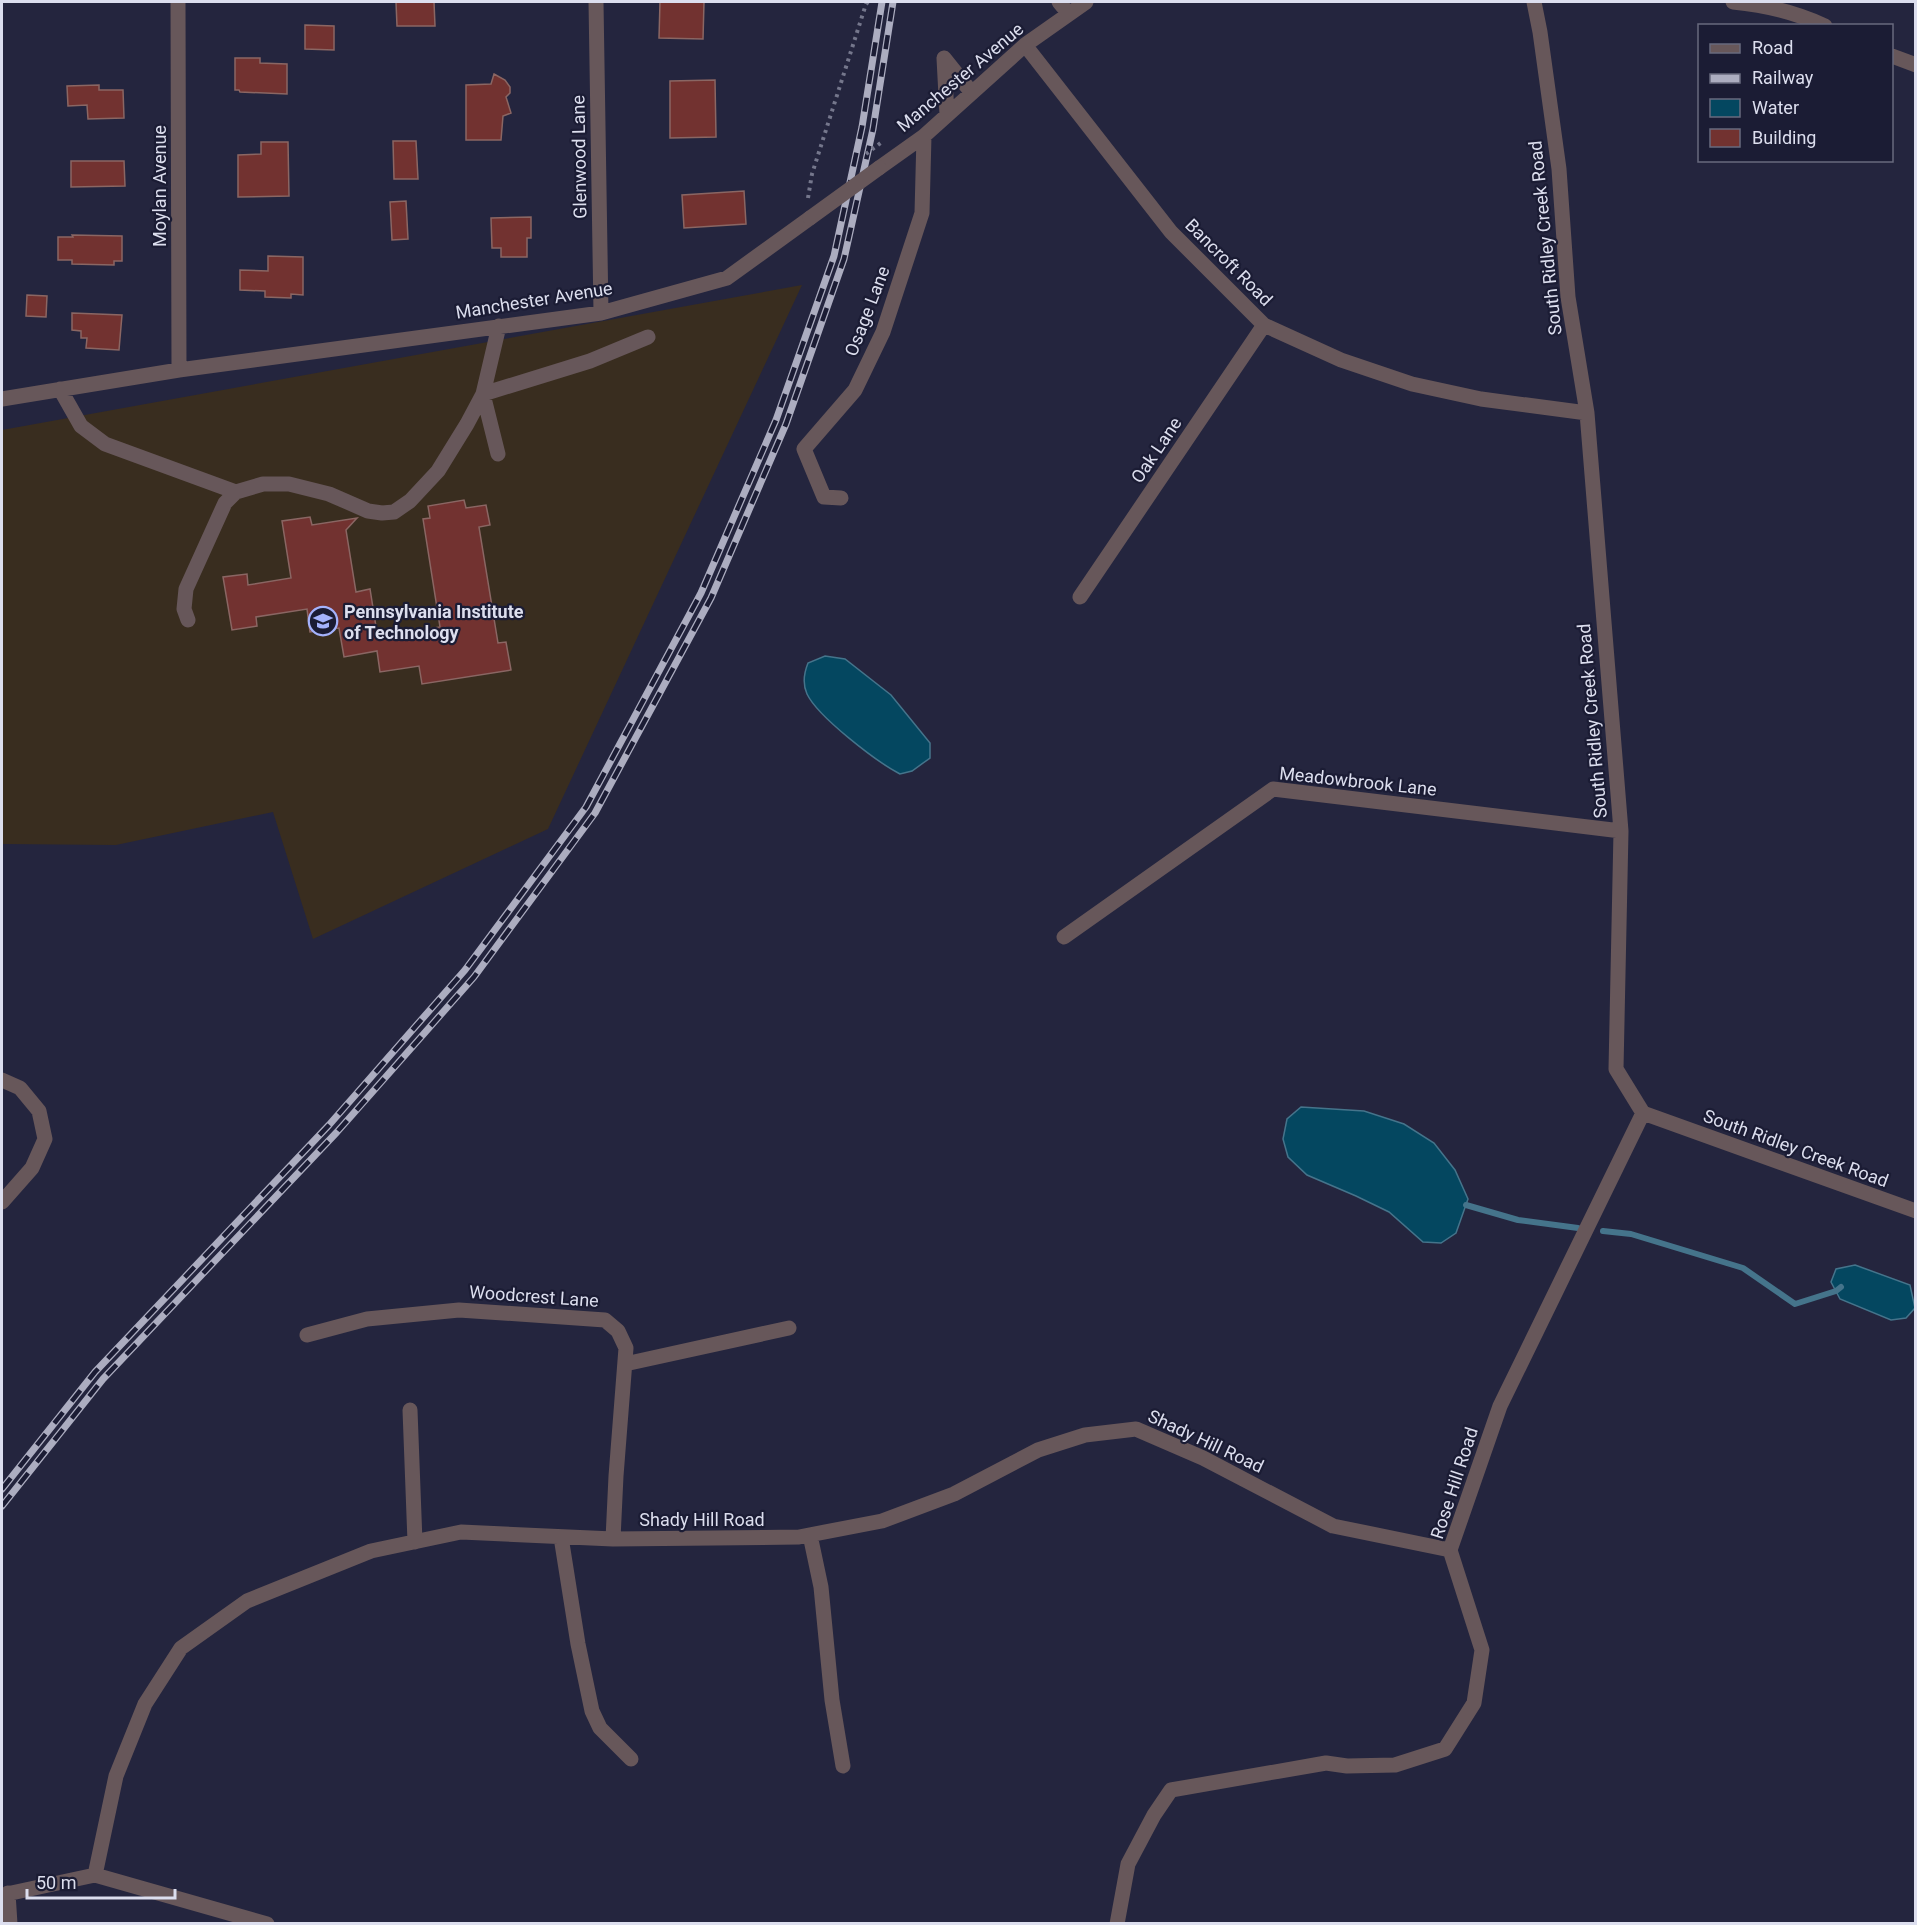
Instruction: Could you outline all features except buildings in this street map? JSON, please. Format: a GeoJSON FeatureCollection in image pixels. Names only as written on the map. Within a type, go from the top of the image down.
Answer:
{"type":"FeatureCollection","features":[{"type":"Feature","properties":{"kind":"street","name":"Moylan Avenue"},"geometry":{"type":"LineString","coordinates":[[178,2],[179,370]]}},
{"type":"Feature","properties":{"kind":"street","name":"Glenwood Lane"},"geometry":{"type":"LineString","coordinates":[[596,2],[601,313]]}},
{"type":"Feature","properties":{"kind":"street","name":"Manchester Avenue"},"geometry":{"type":"LineString","coordinates":[[2,399],[179,370],[601,313],[727,278],[924,135],[1064,8],[1086,2]]}},
{"type":"Feature","properties":{"kind":"street","name":"South Ridley Creek Road"},"geometry":{"type":"LineString","coordinates":[[1534,2],[1559,169],[1568,297],[1587,413],[1621,831],[1616,1068],[1643,1113],[1916,1211]]}},
{"type":"Feature","properties":{"kind":"street"},"geometry":{"type":"LineString","coordinates":[[1733,2],[1761,4],[1783,9],[1820,24]]}},
{"type":"Feature","properties":{"kind":"street","name":"Bancroft Road"},"geometry":{"type":"LineString","coordinates":[[1025,45],[1171,232],[1264,325],[1341,360],[1412,384],[1481,399],[1587,413]]}},
{"type":"Feature","properties":{"kind":"street"},"geometry":{"type":"LineString","coordinates":[[1893,56],[1916,65]]}},
{"type":"Feature","properties":{"kind":"street"},"geometry":{"type":"LineString","coordinates":[[947,116],[944,58],[972,93]]}},
{"type":"Feature","properties":{"kind":"street","name":"Osage Lane"},"geometry":{"type":"LineString","coordinates":[[842,498],[824,497],[804,449],[855,390],[884,332],[922,213],[924,135]]}},
{"type":"Feature","properties":{"kind":"street","name":"Oak Lane"},"geometry":{"type":"LineString","coordinates":[[1080,597],[1264,325]]}},
{"type":"Feature","properties":{"kind":"street"},"geometry":{"type":"LineString","coordinates":[[188,620],[184,609],[186,589],[225,503],[236,492],[263,484],[289,484],[329,494],[368,511],[382,513],[394,512],[410,501],[438,471],[483,394],[500,326]]}},
{"type":"Feature","properties":{"kind":"street"},"geometry":{"type":"LineString","coordinates":[[483,394],[590,361],[648,337]]}},
{"type":"Feature","properties":{"kind":"street"},"geometry":{"type":"LineString","coordinates":[[60,389],[81,426],[105,444],[236,492]]}},
{"type":"Feature","properties":{"kind":"street"},"geometry":{"type":"LineString","coordinates":[[483,394],[498,454]]}},
{"type":"Feature","properties":{"kind":"street","name":"Meadowbrook Lane"},"geometry":{"type":"LineString","coordinates":[[1064,937],[1273,789],[1621,831]]}},
{"type":"Feature","properties":{"kind":"street"},"geometry":{"type":"LineString","coordinates":[[2,1080],[20,1088],[39,1111],[45,1139],[32,1168],[2,1202]]}},
{"type":"Feature","properties":{"kind":"street","name":"Rose Hill Road"},"geometry":{"type":"LineString","coordinates":[[1117,1923],[1128,1864],[1154,1815],[1171,1790],[1326,1763],[1347,1766],[1395,1765],[1445,1749],[1474,1703],[1482,1650],[1450,1550],[1500,1406],[1643,1113]]}},
{"type":"Feature","properties":{"kind":"street","name":"Woodcrest Lane"},"geometry":{"type":"LineString","coordinates":[[307,1335],[367,1319],[459,1310],[605,1320],[618,1331],[626,1348],[613,1539]]}},
{"type":"Feature","properties":{"kind":"street"},"geometry":{"type":"LineString","coordinates":[[625,1364],[789,1328]]}},
{"type":"Feature","properties":{"kind":"street"},"geometry":{"type":"LineString","coordinates":[[410,1410],[415,1542]]}},
{"type":"Feature","properties":{"kind":"street","name":"Shady Hill Road"},"geometry":{"type":"LineString","coordinates":[[95,1875],[116,1776],[145,1704],[181,1647],[247,1601],[371,1551],[461,1532],[613,1539],[799,1538],[882,1521],[954,1494],[1038,1450],[1085,1435],[1136,1429],[1203,1458],[1333,1526],[1450,1550]]}},
{"type":"Feature","properties":{"kind":"street"},"geometry":{"type":"LineString","coordinates":[[810,1535],[821,1587],[832,1700],[843,1766]]}},
{"type":"Feature","properties":{"kind":"street"},"geometry":{"type":"LineString","coordinates":[[561,1536],[578,1644],[592,1711],[600,1728],[631,1760]]}},
{"type":"Feature","properties":{"kind":"street"},"geometry":{"type":"LineString","coordinates":[[10,1923],[5,1894],[95,1875],[267,1923]]}},
{"type":"Feature","properties":{"kind":"path"},"geometry":{"type":"LineString","coordinates":[[808,198],[812,174],[868,2]]}},
{"type":"Feature","properties":{"kind":"shaded area","name":"Pennsylvania Institute of Technology"},"geometry":{"type":"Polygon","coordinates":[[[802,285],[548,829],[313,939],[273,812],[116,845],[2,844],[2,430],[802,285]]]}},
{"type":"Feature","properties":{"kind":"water"},"geometry":{"type":"Polygon","coordinates":[[[825,656],[845,659],[891,695],[930,743],[930,758],[912,771],[900,774],[877,760],[823,715],[807,694],[804,678],[808,663],[825,656]]]}},
{"type":"Feature","properties":{"kind":"water"},"geometry":{"type":"Polygon","coordinates":[[[1301,1107],[1364,1111],[1404,1124],[1434,1143],[1455,1170],[1468,1199],[1456,1233],[1441,1243],[1423,1242],[1389,1212],[1307,1175],[1288,1157],[1283,1139],[1287,1119],[1301,1107]]]}},
{"type":"Feature","properties":{"kind":"water"},"geometry":{"type":"Polygon","coordinates":[[[1855,1265],[1910,1285],[1915,1308],[1906,1318],[1891,1320],[1840,1299],[1831,1282],[1836,1269],[1855,1265]]]}},
{"type":"Feature","properties":{"kind":"waterway"},"geometry":{"type":"LineString","coordinates":[[1466,1205],[1518,1220],[1578,1228]]}},
{"type":"Feature","properties":{"kind":"waterway"},"geometry":{"type":"LineString","coordinates":[[1603,1231],[1631,1234],[1743,1268],[1795,1304],[1836,1291],[1841,1287]]}},
{"type":"Feature","properties":{"kind":"railway"},"geometry":{"type":"LineString","coordinates":[[2,1489],[95,1372],[329,1125],[465,970],[586,807],[701,593],[776,420],[834,256],[862,127],[882,2]]}},
{"type":"Feature","properties":{"kind":"railway"},"geometry":{"type":"LineString","coordinates":[[2,1506],[103,1379],[337,1132],[474,977],[595,813],[711,598],[786,424],[844,259],[873,129],[893,2]]}},
{"type":"Feature","properties":{"kind":"place","name":"Pennsylvania Institute of Technology"},"geometry":{"type":"Point","coordinates":[323,621]}}]}
